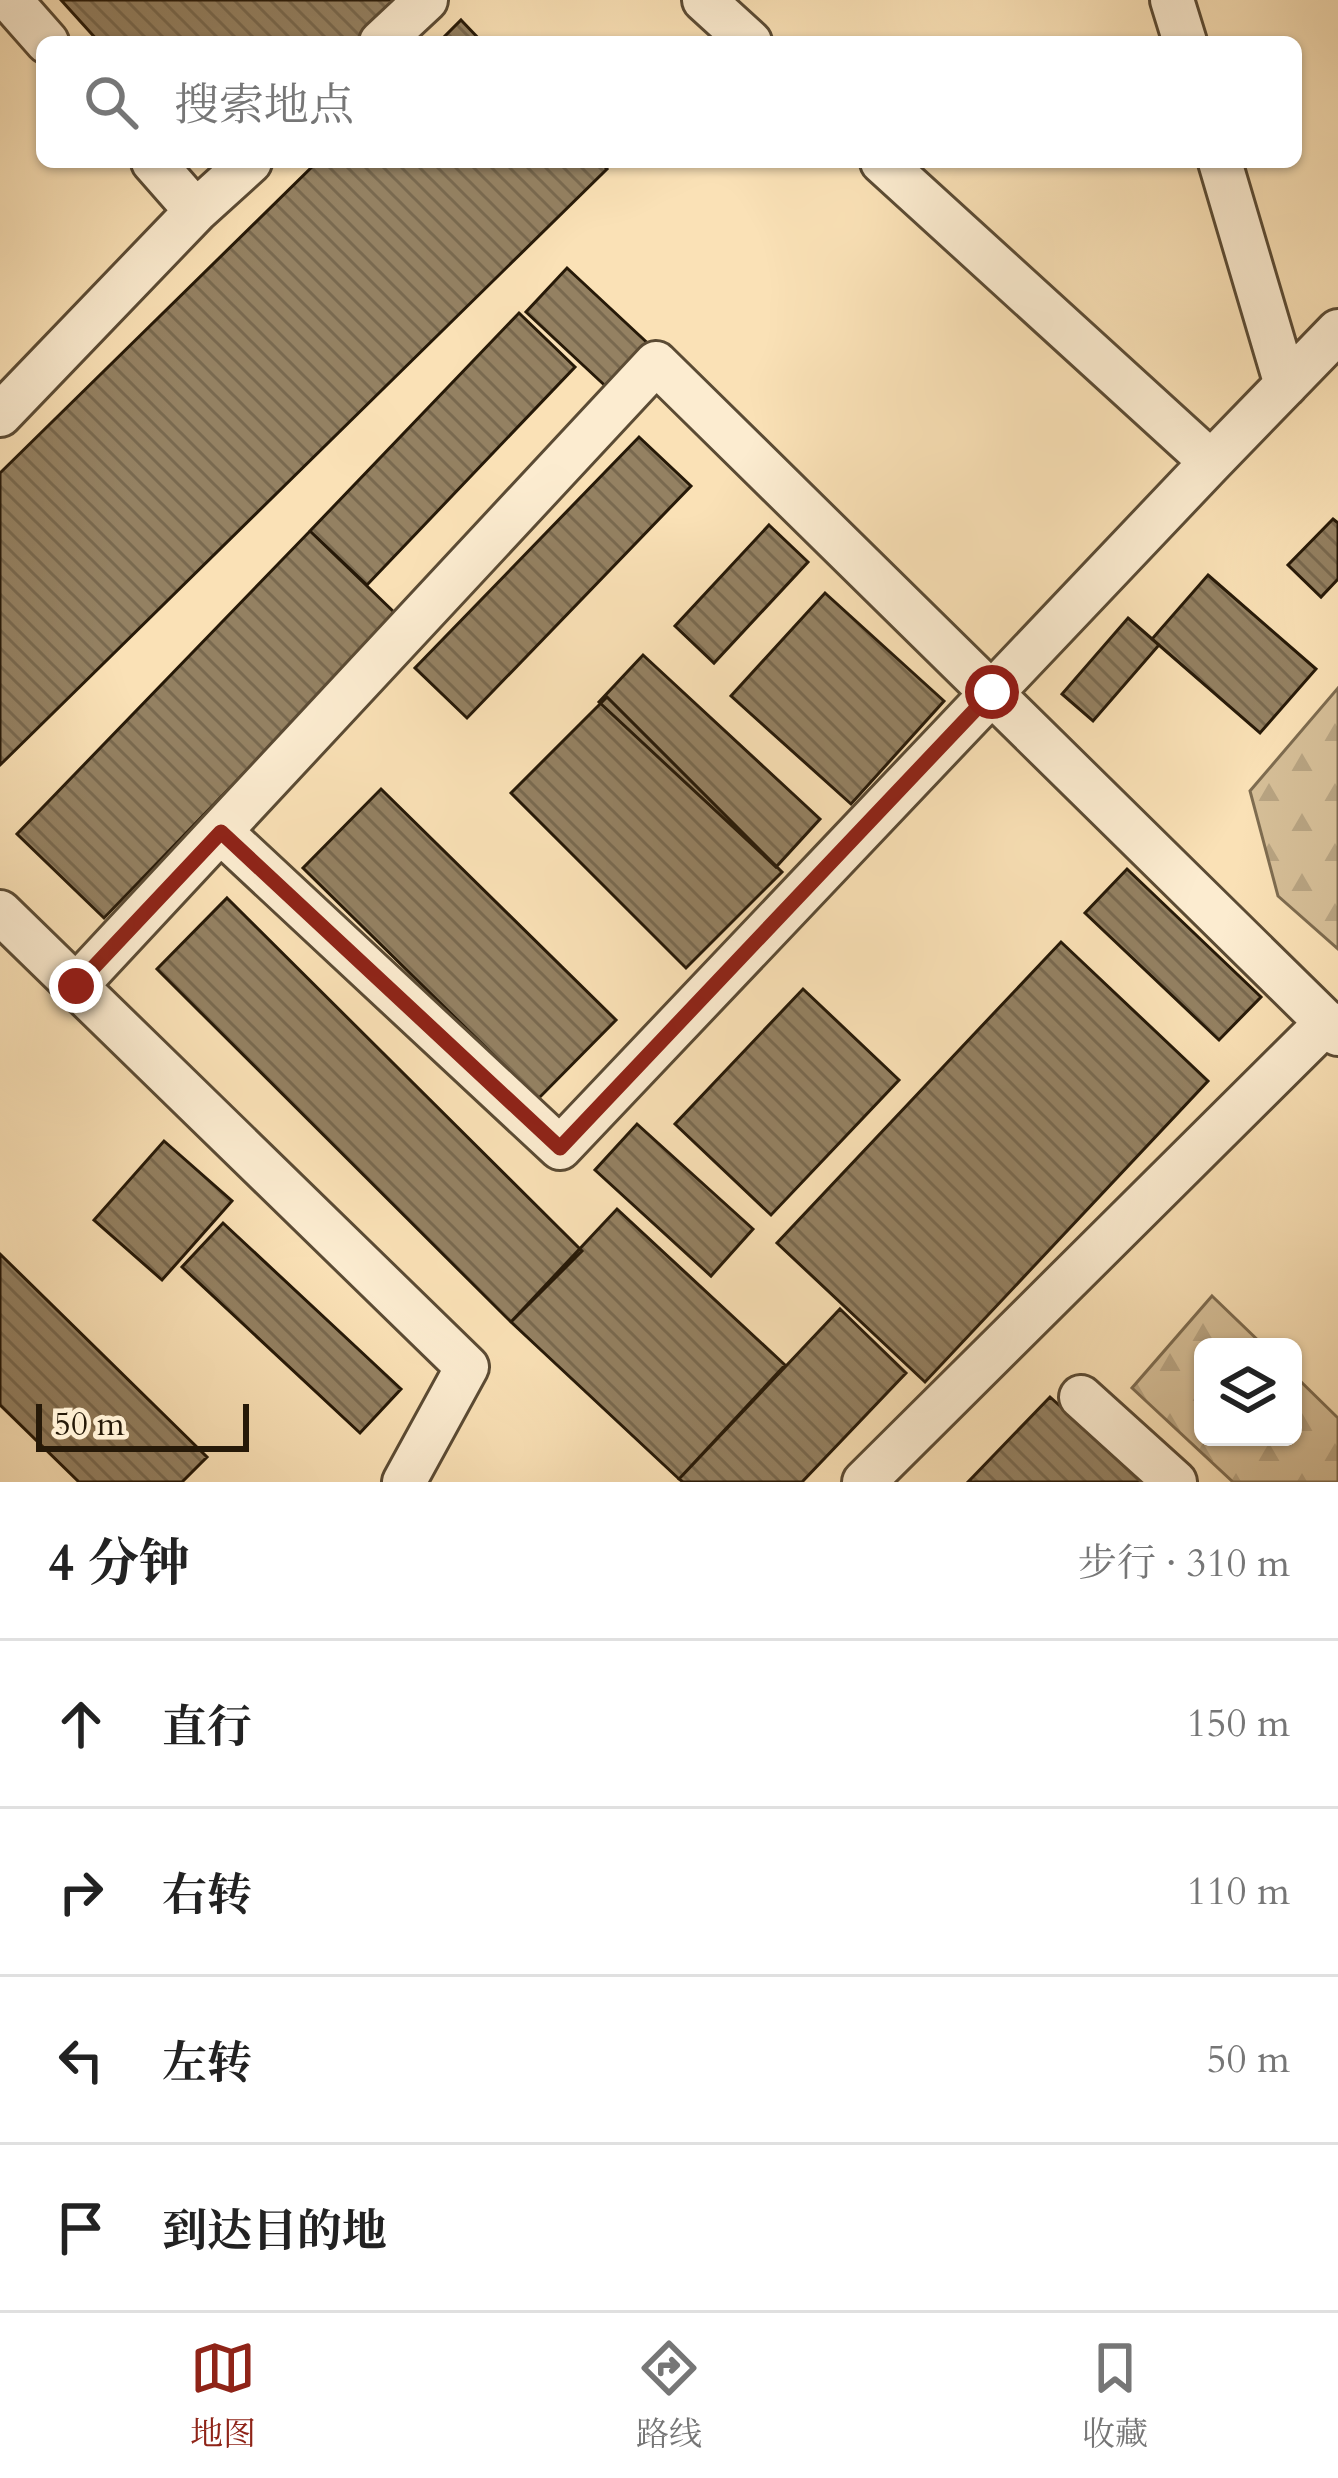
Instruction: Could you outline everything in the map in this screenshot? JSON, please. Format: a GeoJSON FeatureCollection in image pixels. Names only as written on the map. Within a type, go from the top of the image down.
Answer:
{"type":"FeatureCollection","features":[{"type":"Feature","properties":{"kind":"street"},"geometry":{"type":"LineString","coordinates":[[10,0],[42,36]]}},
{"type":"Feature","properties":{"kind":"street"},"geometry":{"type":"LineString","coordinates":[[388,36],[427,0]]}},
{"type":"Feature","properties":{"kind":"street"},"geometry":{"type":"LineString","coordinates":[[704,0],[743,36]]}},
{"type":"Feature","properties":{"kind":"street"},"geometry":{"type":"LineString","coordinates":[[1172,0],[1183,36]]}},
{"type":"Feature","properties":{"kind":"street"},"geometry":{"type":"LineString","coordinates":[[158,168],[196,211]]}},
{"type":"Feature","properties":{"kind":"street"},"geometry":{"type":"LineString","coordinates":[[0,415],[243,168]]}},
{"type":"Feature","properties":{"kind":"street"},"geometry":{"type":"LineString","coordinates":[[889,168],[1211,462]]}},
{"type":"Feature","properties":{"kind":"street"},"geometry":{"type":"LineString","coordinates":[[1222,168],[1286,385]]}},
{"type":"Feature","properties":{"kind":"street"},"geometry":{"type":"LineString","coordinates":[[221,832],[560,1148],[1338,331]]}},
{"type":"Feature","properties":{"kind":"street"},"geometry":{"type":"LineString","coordinates":[[76,986],[656,363],[1332,1028],[864,1482]]}},
{"type":"Feature","properties":{"kind":"street"},"geometry":{"type":"LineString","coordinates":[[0,912],[467,1366],[404,1482]]}},
{"type":"Feature","properties":{"kind":"street"},"geometry":{"type":"LineString","coordinates":[[1081,1397],[1175,1482]]}},
{"type":"Feature","properties":{"kind":"green space"},"geometry":{"type":"Polygon","coordinates":[[[1338,688],[1338,949],[1278,896],[1250,791],[1338,688]]]}},
{"type":"Feature","properties":{"kind":"green space"},"geometry":{"type":"Polygon","coordinates":[[[1212,1296],[1256,1338],[1194,1338],[1194,1446],[1132,1388],[1212,1296]]]}},
{"type":"Feature","properties":{"kind":"green space"},"geometry":{"type":"Polygon","coordinates":[[[1302,1383],[1338,1418],[1338,1482],[1233,1482],[1194,1446],[1302,1446],[1302,1383]]]}},
{"type":"Feature","properties":{"kind":"building"},"geometry":{"type":"Polygon","coordinates":[[[61,0],[405,0],[366,36],[94,36],[61,0]]]}},
{"type":"Feature","properties":{"kind":"building"},"geometry":{"type":"Polygon","coordinates":[[[461,20],[476,36],[445,36],[461,20]]]}},
{"type":"Feature","properties":{"kind":"building"},"geometry":{"type":"Polygon","coordinates":[[[311,168],[607,169],[0,765],[0,473],[311,168]]]}},
{"type":"Feature","properties":{"kind":"building"},"geometry":{"type":"Polygon","coordinates":[[[567,268],[655,350],[614,394],[526,312],[567,268]]]}},
{"type":"Feature","properties":{"kind":"building"},"geometry":{"type":"Polygon","coordinates":[[[519,313],[575,367],[367,585],[310,531],[519,313]]]}},
{"type":"Feature","properties":{"kind":"building"},"geometry":{"type":"Polygon","coordinates":[[[639,437],[691,486],[467,718],[415,668],[639,437]]]}},
{"type":"Feature","properties":{"kind":"building"},"geometry":{"type":"Polygon","coordinates":[[[1333,519],[1338,523],[1338,579],[1321,597],[1288,565],[1333,519]]]}},
{"type":"Feature","properties":{"kind":"building"},"geometry":{"type":"Polygon","coordinates":[[[769,525],[808,562],[714,663],[675,626],[769,525]]]}},
{"type":"Feature","properties":{"kind":"building"},"geometry":{"type":"Polygon","coordinates":[[[310,531],[397,615],[104,918],[17,834],[310,531]]]}},
{"type":"Feature","properties":{"kind":"building"},"geometry":{"type":"Polygon","coordinates":[[[1208,575],[1316,669],[1260,733],[1152,639],[1208,575]]]}},
{"type":"Feature","properties":{"kind":"building"},"geometry":{"type":"Polygon","coordinates":[[[825,593],[944,701],[851,804],[731,696],[825,593]]]}},
{"type":"Feature","properties":{"kind":"building"},"geometry":{"type":"Polygon","coordinates":[[[1128,618],[1159,645],[1093,721],[1062,694],[1128,618]]]}},
{"type":"Feature","properties":{"kind":"building"},"geometry":{"type":"Polygon","coordinates":[[[643,655],[820,819],[776,867],[599,702],[643,655]]]}},
{"type":"Feature","properties":{"kind":"building"},"geometry":{"type":"Polygon","coordinates":[[[607,697],[782,872],[686,968],[511,793],[607,697]]]}},
{"type":"Feature","properties":{"kind":"building"},"geometry":{"type":"Polygon","coordinates":[[[381,789],[616,1020],[538,1099],[303,868],[381,789]]]}},
{"type":"Feature","properties":{"kind":"building"},"geometry":{"type":"Polygon","coordinates":[[[1127,869],[1261,997],[1219,1040],[1085,913],[1127,869]]]}},
{"type":"Feature","properties":{"kind":"building"},"geometry":{"type":"Polygon","coordinates":[[[227,898],[582,1251],[511,1322],[157,969],[227,898]]]}},
{"type":"Feature","properties":{"kind":"building"},"geometry":{"type":"Polygon","coordinates":[[[1061,942],[1208,1081],[925,1382],[777,1243],[1061,942]]]}},
{"type":"Feature","properties":{"kind":"building"},"geometry":{"type":"Polygon","coordinates":[[[803,989],[899,1080],[771,1215],[675,1124],[803,989]]]}},
{"type":"Feature","properties":{"kind":"building"},"geometry":{"type":"Polygon","coordinates":[[[637,1124],[753,1229],[711,1276],[595,1170],[637,1124]]]}},
{"type":"Feature","properties":{"kind":"building"},"geometry":{"type":"Polygon","coordinates":[[[164,1141],[232,1201],[162,1280],[94,1220],[164,1141]]]}},
{"type":"Feature","properties":{"kind":"building"},"geometry":{"type":"Polygon","coordinates":[[[617,1209],[785,1365],[679,1479],[511,1322],[617,1209]]]}},
{"type":"Feature","properties":{"kind":"building"},"geometry":{"type":"Polygon","coordinates":[[[223,1223],[401,1389],[360,1433],[182,1267],[223,1223]]]}},
{"type":"Feature","properties":{"kind":"building"},"geometry":{"type":"Polygon","coordinates":[[[0,1254],[207,1457],[182,1482],[79,1482],[0,1405],[0,1254]]]}},
{"type":"Feature","properties":{"kind":"building"},"geometry":{"type":"Polygon","coordinates":[[[840,1309],[906,1373],[802,1482],[679,1479],[840,1309]]]}},
{"type":"Feature","properties":{"kind":"building"},"geometry":{"type":"Polygon","coordinates":[[[1050,1397],[1145,1482],[968,1482],[1050,1397]]]}},
{"type":"Feature","properties":{"kind":"route"},"geometry":{"type":"LineString","coordinates":[[76,986],[221,832],[560,1148],[992,692]]}}]}
